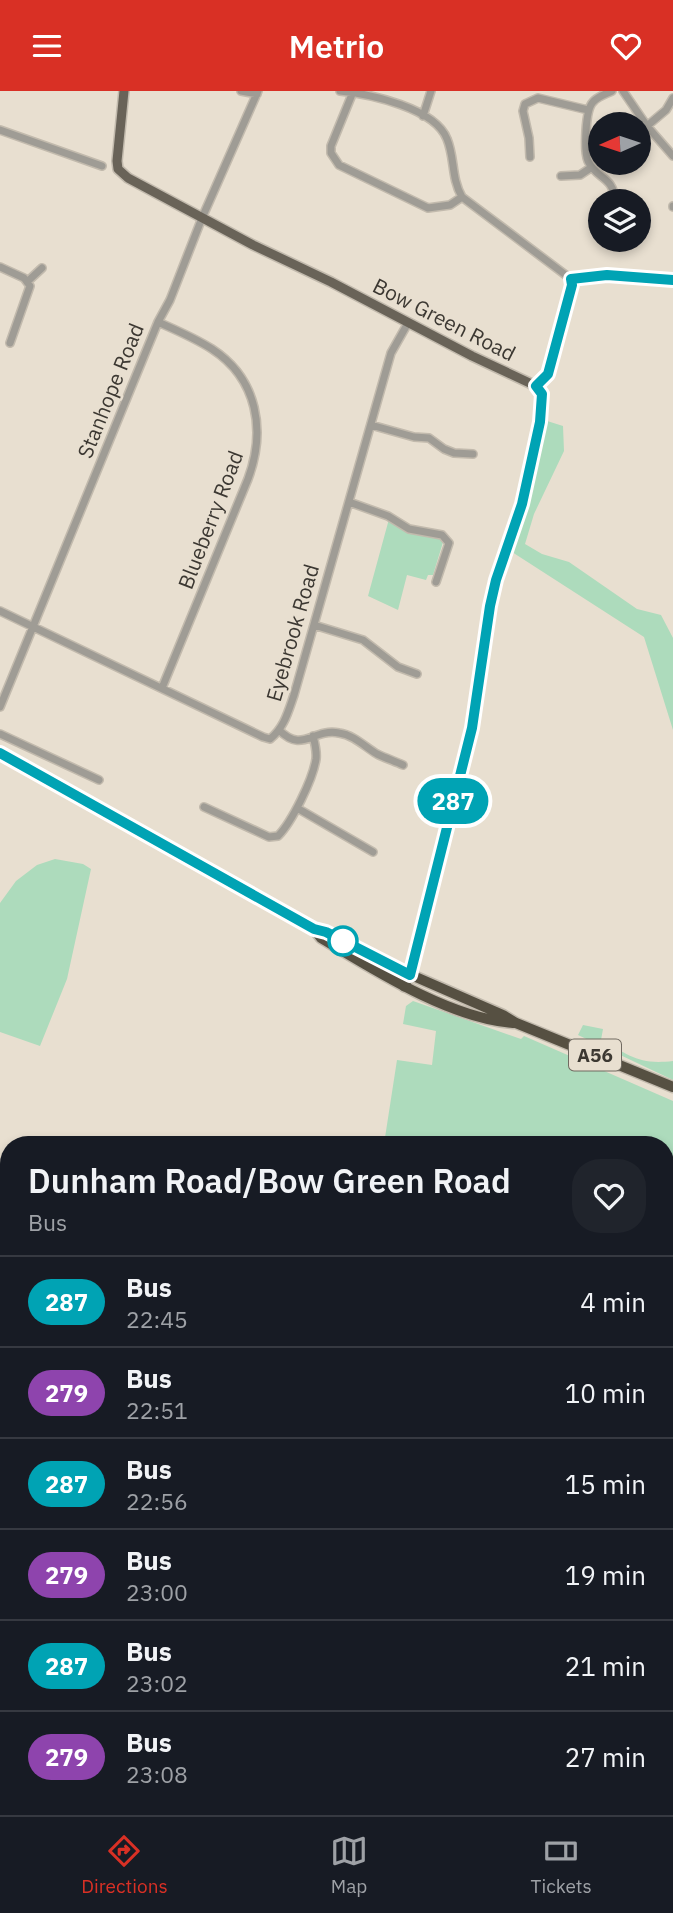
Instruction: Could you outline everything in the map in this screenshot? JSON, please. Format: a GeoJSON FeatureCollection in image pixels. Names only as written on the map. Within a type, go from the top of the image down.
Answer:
{"type":"FeatureCollection","features":[{"type":"Feature","properties":{"kind":"highway","name":"A56"},"geometry":{"type":"LineString","coordinates":[[0,753],[314,929],[326,932],[410,975],[516,1023],[673,1087]]}},
{"type":"Feature","properties":{"kind":"highway","name":"A56"},"geometry":{"type":"LineString","coordinates":[[314,929],[321,939],[404,987],[473,1014],[500,1022],[516,1023]]}},
{"type":"Feature","properties":{"kind":"main road","name":"Bow Green Road"},"geometry":{"type":"LineString","coordinates":[[124,91],[119,124],[118,169],[128,178],[536,386]]}},
{"type":"Feature","properties":{"kind":"main road"},"geometry":{"type":"LineString","coordinates":[[404,987],[410,975],[472,728],[496,580],[522,504],[540,422],[542,394],[536,386]]}},
{"type":"Feature","properties":{"kind":"street"},"geometry":{"type":"LineString","coordinates":[[241,91],[257,92]]}},
{"type":"Feature","properties":{"kind":"street"},"geometry":{"type":"LineString","coordinates":[[341,91],[395,103],[441,128],[447,139],[454,180],[462,197],[571,279],[607,275],[673,280]]}},
{"type":"Feature","properties":{"kind":"street"},"geometry":{"type":"LineString","coordinates":[[423,116],[431,91]]}},
{"type":"Feature","properties":{"kind":"street"},"geometry":{"type":"LineString","coordinates":[[588,158],[588,110],[597,98],[612,91]]}},
{"type":"Feature","properties":{"kind":"street"},"geometry":{"type":"LineString","coordinates":[[623,91],[637,112]]}},
{"type":"Feature","properties":{"kind":"street","name":"Stanhope Road"},"geometry":{"type":"LineString","coordinates":[[0,706],[158,322],[257,92]]}},
{"type":"Feature","properties":{"kind":"street"},"geometry":{"type":"LineString","coordinates":[[353,92],[331,146],[331,153],[340,165],[428,208],[450,205],[462,197]]}},
{"type":"Feature","properties":{"kind":"street"},"geometry":{"type":"LineString","coordinates":[[530,157],[523,111],[525,104],[538,98],[588,110]]}},
{"type":"Feature","properties":{"kind":"street"},"geometry":{"type":"LineString","coordinates":[[651,123],[666,110],[673,98]]}},
{"type":"Feature","properties":{"kind":"street"},"geometry":{"type":"LineString","coordinates":[[0,130],[102,166]]}},
{"type":"Feature","properties":{"kind":"street"},"geometry":{"type":"LineString","coordinates":[[651,131],[673,156]]}},
{"type":"Feature","properties":{"kind":"street"},"geometry":{"type":"LineString","coordinates":[[561,176],[580,175],[588,170]]}},
{"type":"Feature","properties":{"kind":"street"},"geometry":{"type":"LineString","coordinates":[[600,175],[613,189]]}},
{"type":"Feature","properties":{"kind":"street"},"geometry":{"type":"LineString","coordinates":[[0,267],[24,278],[30,286],[10,343]]}},
{"type":"Feature","properties":{"kind":"street"},"geometry":{"type":"LineString","coordinates":[[27,282],[42,268]]}},
{"type":"Feature","properties":{"kind":"street"},"geometry":{"type":"LineString","coordinates":[[536,386],[548,374],[572,285],[571,279]]}},
{"type":"Feature","properties":{"kind":"street","name":"Blueberry Road"},"geometry":{"type":"LineString","coordinates":[[158,322],[214,350],[241,379],[253,403],[258,436],[255,461],[162,688]]}},
{"type":"Feature","properties":{"kind":"street","name":"Eyebrook Road"},"geometry":{"type":"LineString","coordinates":[[0,611],[270,739],[279,730],[291,703],[391,353],[408,323]]}},
{"type":"Feature","properties":{"kind":"street"},"geometry":{"type":"LineString","coordinates":[[371,425],[414,437],[429,438],[454,453],[472,454]]}},
{"type":"Feature","properties":{"kind":"street"},"geometry":{"type":"LineString","coordinates":[[349,502],[388,516],[408,529],[442,535],[447,539],[449,543],[436,582]]}},
{"type":"Feature","properties":{"kind":"street"},"geometry":{"type":"LineString","coordinates":[[314,625],[363,640],[398,667],[417,674]]}},
{"type":"Feature","properties":{"kind":"street"},"geometry":{"type":"LineString","coordinates":[[279,730],[296,741],[330,732],[341,733],[402,765]]}},
{"type":"Feature","properties":{"kind":"street"},"geometry":{"type":"LineString","coordinates":[[0,734],[99,780]]}},
{"type":"Feature","properties":{"kind":"street"},"geometry":{"type":"LineString","coordinates":[[204,807],[273,838],[281,834],[297,808],[316,761],[313,736]]}},
{"type":"Feature","properties":{"kind":"street"},"geometry":{"type":"LineString","coordinates":[[297,808],[373,852]]}},
{"type":"Feature","properties":{"kind":"green space"},"geometry":{"type":"Polygon","coordinates":[[[544,420],[563,426],[564,451],[534,514],[525,544],[542,554],[569,562],[637,609],[661,615],[673,638],[673,730],[644,637],[512,552],[544,420]]]}},
{"type":"Feature","properties":{"kind":"green space"},"geometry":{"type":"Polygon","coordinates":[[[389,519],[405,530],[444,539],[433,575],[428,575],[426,580],[407,575],[398,610],[368,596],[389,519]]]}},
{"type":"Feature","properties":{"kind":"green space"},"geometry":{"type":"Polygon","coordinates":[[[55,859],[83,864],[91,869],[67,979],[40,1046],[0,1032],[0,903],[16,881],[37,865],[55,859]]]}},
{"type":"Feature","properties":{"kind":"green space"},"geometry":{"type":"Polygon","coordinates":[[[413,1001],[521,1039],[524,1036],[673,1101],[673,1136],[385,1136],[397,1060],[432,1065],[436,1031],[403,1024],[406,1006],[413,1001]]]}},
{"type":"Feature","properties":{"kind":"green space"},"geometry":{"type":"Polygon","coordinates":[[[583,1025],[603,1029],[601,1040],[634,1058],[651,1062],[673,1061],[673,1080],[578,1035],[583,1025]]]}},
{"type":"Feature","properties":{"kind":"bus line","name":"287"},"geometry":{"type":"LineString","coordinates":[[0,753],[314,929],[326,932],[410,975],[472,728],[484,635],[496,580],[522,504],[540,422],[542,394],[536,386],[548,374],[572,285],[571,279],[607,275],[673,280]]}}]}
